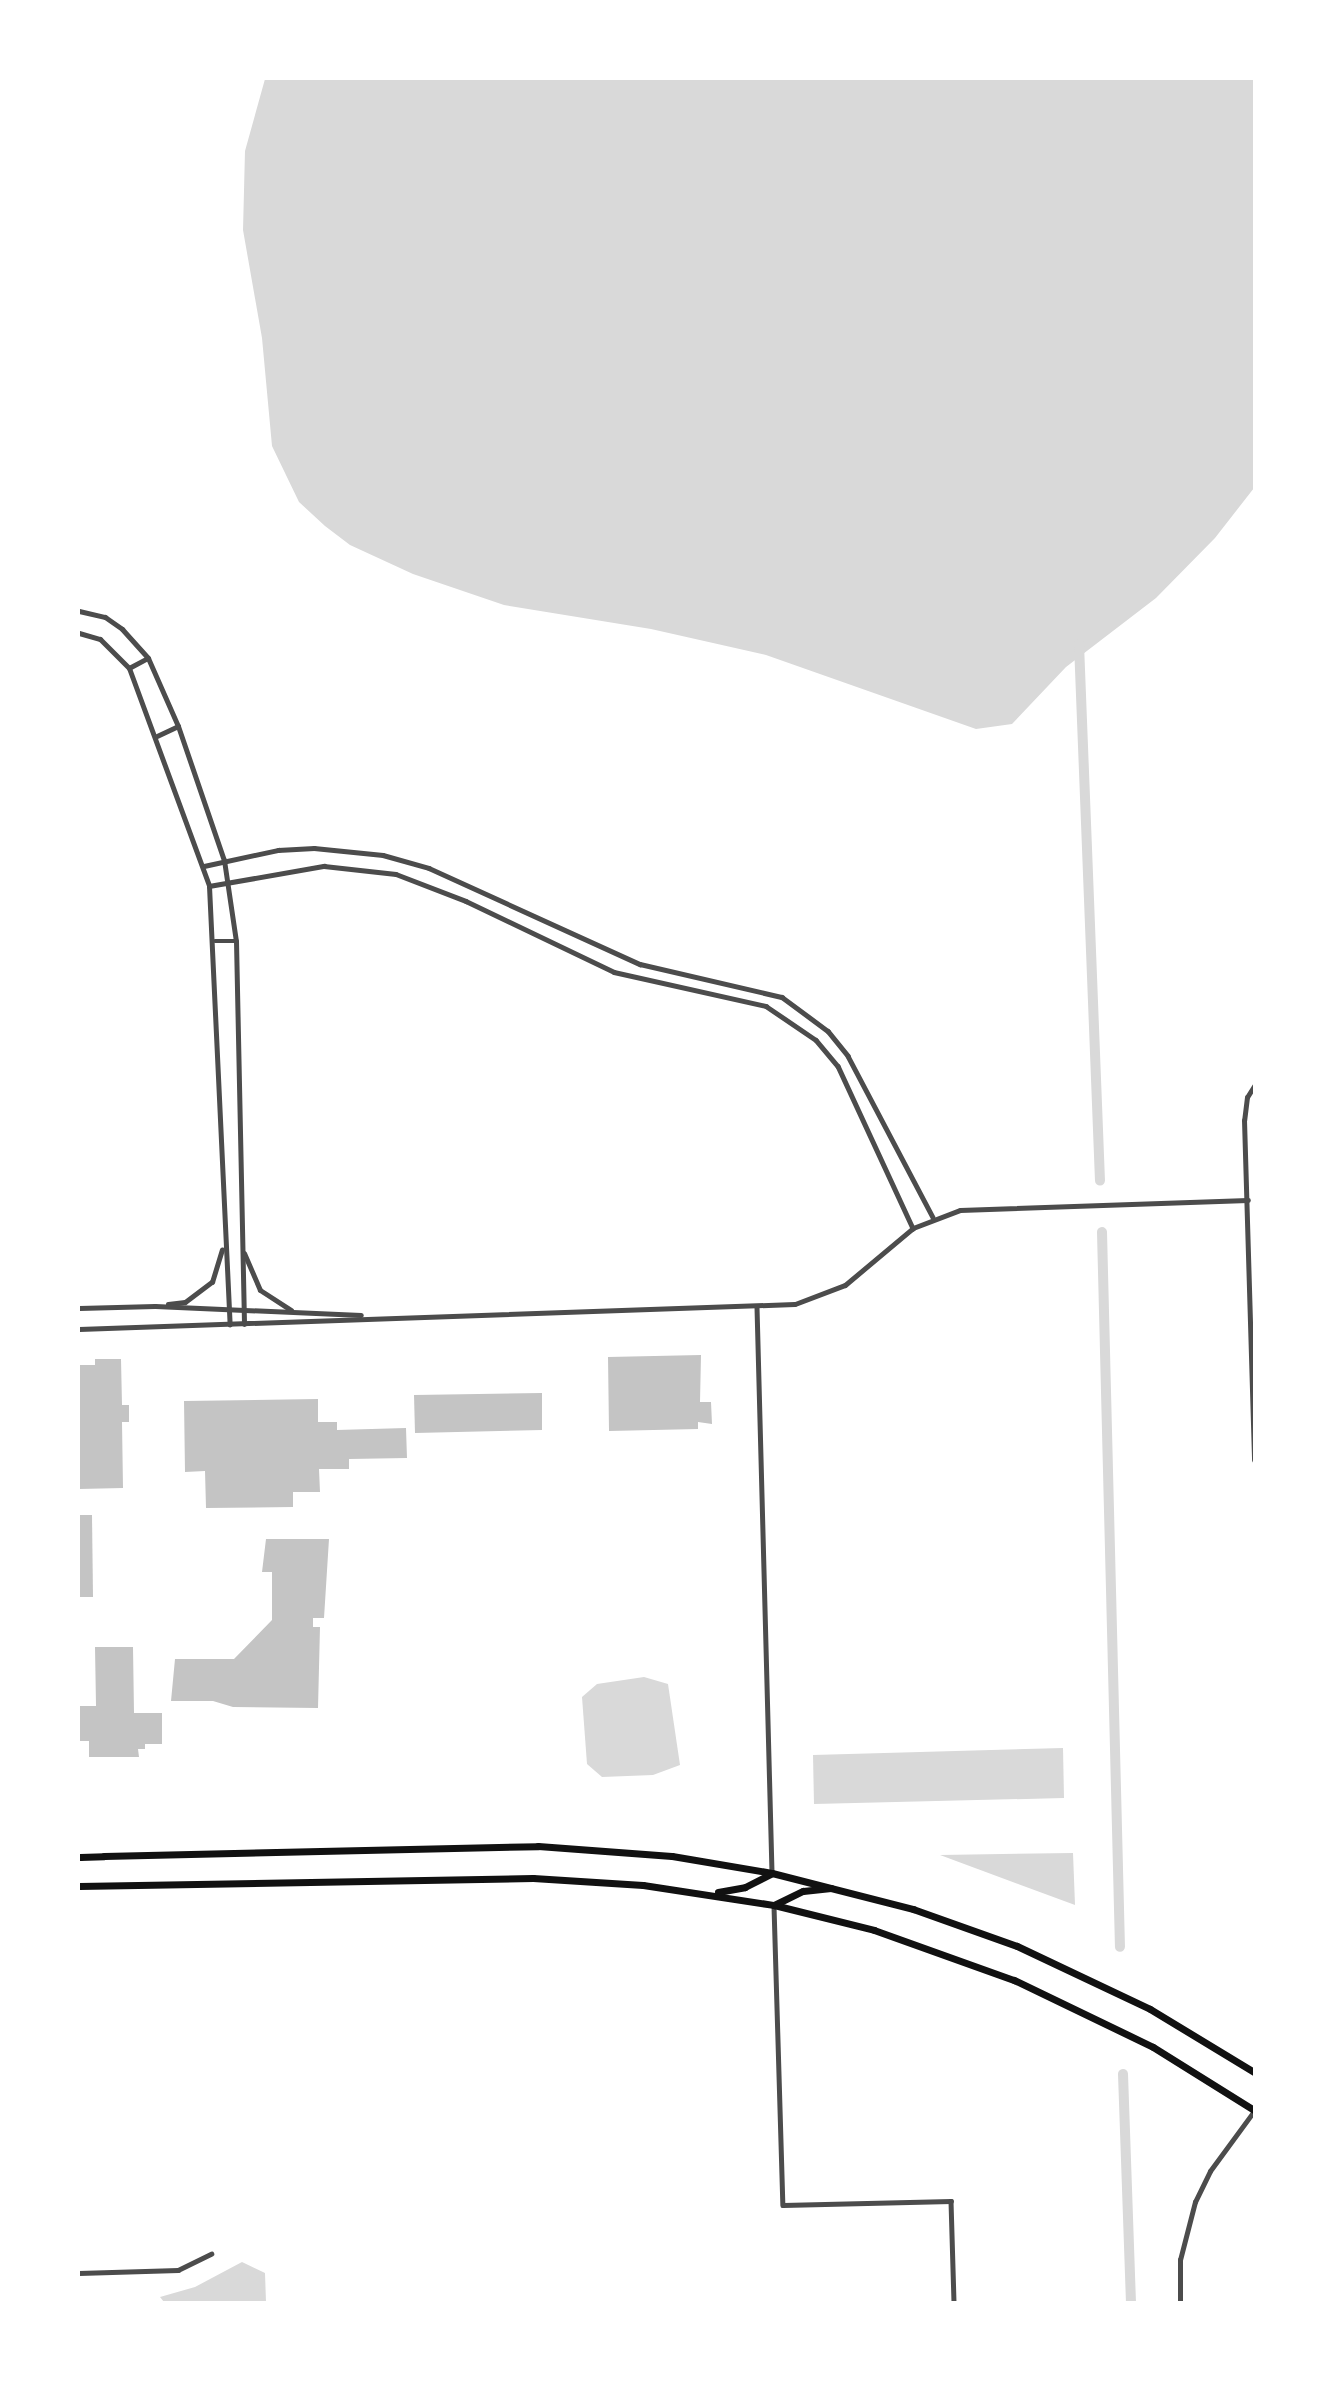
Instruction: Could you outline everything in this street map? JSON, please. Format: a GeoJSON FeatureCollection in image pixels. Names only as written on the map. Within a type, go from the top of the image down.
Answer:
{"type":"FeatureCollection","features":[{"type":"Feature","properties":{"kind":"main road"},"geometry":{"type":"LineString","coordinates":[[79,1857],[538,1846],[672,1856],[772,1872],[838,1887],[953,1922],[1059,1965],[1150,2009],[1254,2072]]}},
{"type":"Feature","properties":{"kind":"main road"},"geometry":{"type":"LineString","coordinates":[[711,1894],[745,1887],[772,1872]]}},
{"type":"Feature","properties":{"kind":"main road"},"geometry":{"type":"LineString","coordinates":[[79,1886],[533,1878],[711,1894],[774,1905],[886,1934],[1014,1980],[1133,2036],[1254,2110]]}},
{"type":"Feature","properties":{"kind":"main road"},"geometry":{"type":"LineString","coordinates":[[774,1905],[803,1891],[838,1887]]}},
{"type":"Feature","properties":{"kind":"street"},"geometry":{"type":"LineString","coordinates":[[79,611],[105,617],[122,629],[148,658],[178,726],[224,860],[236,941],[244,1324]]}},
{"type":"Feature","properties":{"kind":"street"},"geometry":{"type":"LineString","coordinates":[[79,633],[100,639],[129,668],[157,736],[209,886],[215,941],[223,1238],[230,1324]]}},
{"type":"Feature","properties":{"kind":"street"},"geometry":{"type":"LineString","coordinates":[[129,668],[148,658]]}},
{"type":"Feature","properties":{"kind":"street"},"geometry":{"type":"LineString","coordinates":[[157,736],[178,726]]}},
{"type":"Feature","properties":{"kind":"street"},"geometry":{"type":"LineString","coordinates":[[204,866],[224,860],[314,848],[383,855],[429,867],[639,964],[782,997],[828,1031],[848,1056],[933,1217]]}},
{"type":"Feature","properties":{"kind":"street"},"geometry":{"type":"LineString","coordinates":[[209,886],[324,866],[396,874],[466,901],[614,972],[766,1006],[817,1040],[838,1066],[913,1228]]}},
{"type":"Feature","properties":{"kind":"street"},"geometry":{"type":"LineString","coordinates":[[215,941],[236,941]]}},
{"type":"Feature","properties":{"kind":"street"},"geometry":{"type":"LineString","coordinates":[[1254,1086],[1244,1120],[1254,1460]]}},
{"type":"Feature","properties":{"kind":"street"},"geometry":{"type":"LineString","coordinates":[[79,1329],[385,1316],[795,1304],[845,1285],[913,1228],[933,1217],[992,1207],[1248,1200]]}},
{"type":"Feature","properties":{"kind":"street"},"geometry":{"type":"LineString","coordinates":[[155,1306],[185,1302],[212,1282],[223,1238]]}},
{"type":"Feature","properties":{"kind":"street"},"geometry":{"type":"LineString","coordinates":[[242,1247],[260,1290],[296,1312]]}},
{"type":"Feature","properties":{"kind":"street"},"geometry":{"type":"LineString","coordinates":[[79,1308],[155,1306],[385,1316]]}},
{"type":"Feature","properties":{"kind":"street"},"geometry":{"type":"LineString","coordinates":[[757,1307],[772,1872]]}},
{"type":"Feature","properties":{"kind":"street"},"geometry":{"type":"LineString","coordinates":[[774,1905],[783,2205],[951,2201],[954,2302]]}},
{"type":"Feature","properties":{"kind":"street"},"geometry":{"type":"LineString","coordinates":[[1180,2302],[1180,2260],[1195,2202],[1210,2171],[1254,2110]]}},
{"type":"Feature","properties":{"kind":"street"},"geometry":{"type":"LineString","coordinates":[[79,2273],[178,2270],[211,2254]]}},
{"type":"Feature","properties":{"kind":"shaded area"},"geometry":{"type":"Polygon","coordinates":[[[265,79],[1254,79],[1254,488],[1215,538],[1156,598],[1066,667],[1012,724],[976,729],[766,655],[651,629],[504,605],[413,574],[350,545],[325,526],[299,502],[272,446],[262,338],[243,230],[245,151],[265,79]]]}},
{"type":"Feature","properties":{"kind":"shaded area"},"geometry":{"type":"Polygon","coordinates":[[[644,1677],[668,1684],[680,1765],[653,1775],[602,1777],[587,1764],[582,1697],[597,1684],[644,1677]]]}},
{"type":"Feature","properties":{"kind":"shaded area"},"geometry":{"type":"Polygon","coordinates":[[[1063,1748],[1064,1798],[814,1804],[813,1755],[1063,1748]]]}},
{"type":"Feature","properties":{"kind":"shaded area"},"geometry":{"type":"Polygon","coordinates":[[[1073,1853],[1075,1905],[940,1855],[1073,1853]]]}},
{"type":"Feature","properties":{"kind":"shaded area"},"geometry":{"type":"Polygon","coordinates":[[[242,2262],[265,2273],[266,2302],[164,2302],[160,2297],[195,2287],[242,2262]]]}},
{"type":"Feature","properties":{"kind":"building"},"geometry":{"type":"Polygon","coordinates":[[[701,1355],[700,1402],[711,1402],[712,1424],[698,1422],[698,1429],[609,1431],[608,1357],[701,1355]]]}},
{"type":"Feature","properties":{"kind":"building"},"geometry":{"type":"Polygon","coordinates":[[[95,1359],[121,1359],[122,1405],[129,1405],[129,1422],[122,1422],[123,1488],[79,1489],[79,1365],[95,1365],[95,1359]]]}},
{"type":"Feature","properties":{"kind":"building"},"geometry":{"type":"Polygon","coordinates":[[[542,1393],[542,1430],[415,1433],[414,1395],[542,1393]]]}},
{"type":"Feature","properties":{"kind":"building"},"geometry":{"type":"Polygon","coordinates":[[[318,1399],[318,1422],[337,1422],[337,1430],[406,1428],[407,1458],[349,1459],[349,1469],[319,1469],[320,1492],[293,1492],[293,1507],[206,1508],[205,1471],[185,1472],[184,1401],[318,1399]]]}},
{"type":"Feature","properties":{"kind":"building"},"geometry":{"type":"Polygon","coordinates":[[[79,1515],[92,1515],[93,1597],[79,1597],[79,1515]]]}},
{"type":"Feature","properties":{"kind":"building"},"geometry":{"type":"Polygon","coordinates":[[[266,1539],[329,1539],[324,1618],[313,1618],[313,1627],[320,1627],[318,1708],[233,1707],[213,1701],[171,1701],[175,1659],[234,1659],[272,1620],[272,1572],[262,1572],[266,1539]]]}},
{"type":"Feature","properties":{"kind":"building"},"geometry":{"type":"Polygon","coordinates":[[[95,1647],[133,1647],[134,1713],[162,1713],[162,1744],[145,1744],[145,1749],[138,1749],[139,1757],[89,1757],[89,1741],[79,1741],[79,1706],[96,1706],[95,1647]]]}},
{"type":"Feature","properties":{"kind":"waterway"},"geometry":{"type":"LineString","coordinates":[[1079,644],[1100,1181]]}},
{"type":"Feature","properties":{"kind":"waterway"},"geometry":{"type":"LineString","coordinates":[[1102,1232],[1120,1947]]}},
{"type":"Feature","properties":{"kind":"waterway"},"geometry":{"type":"LineString","coordinates":[[1123,2074],[1131,2302]]}}]}
